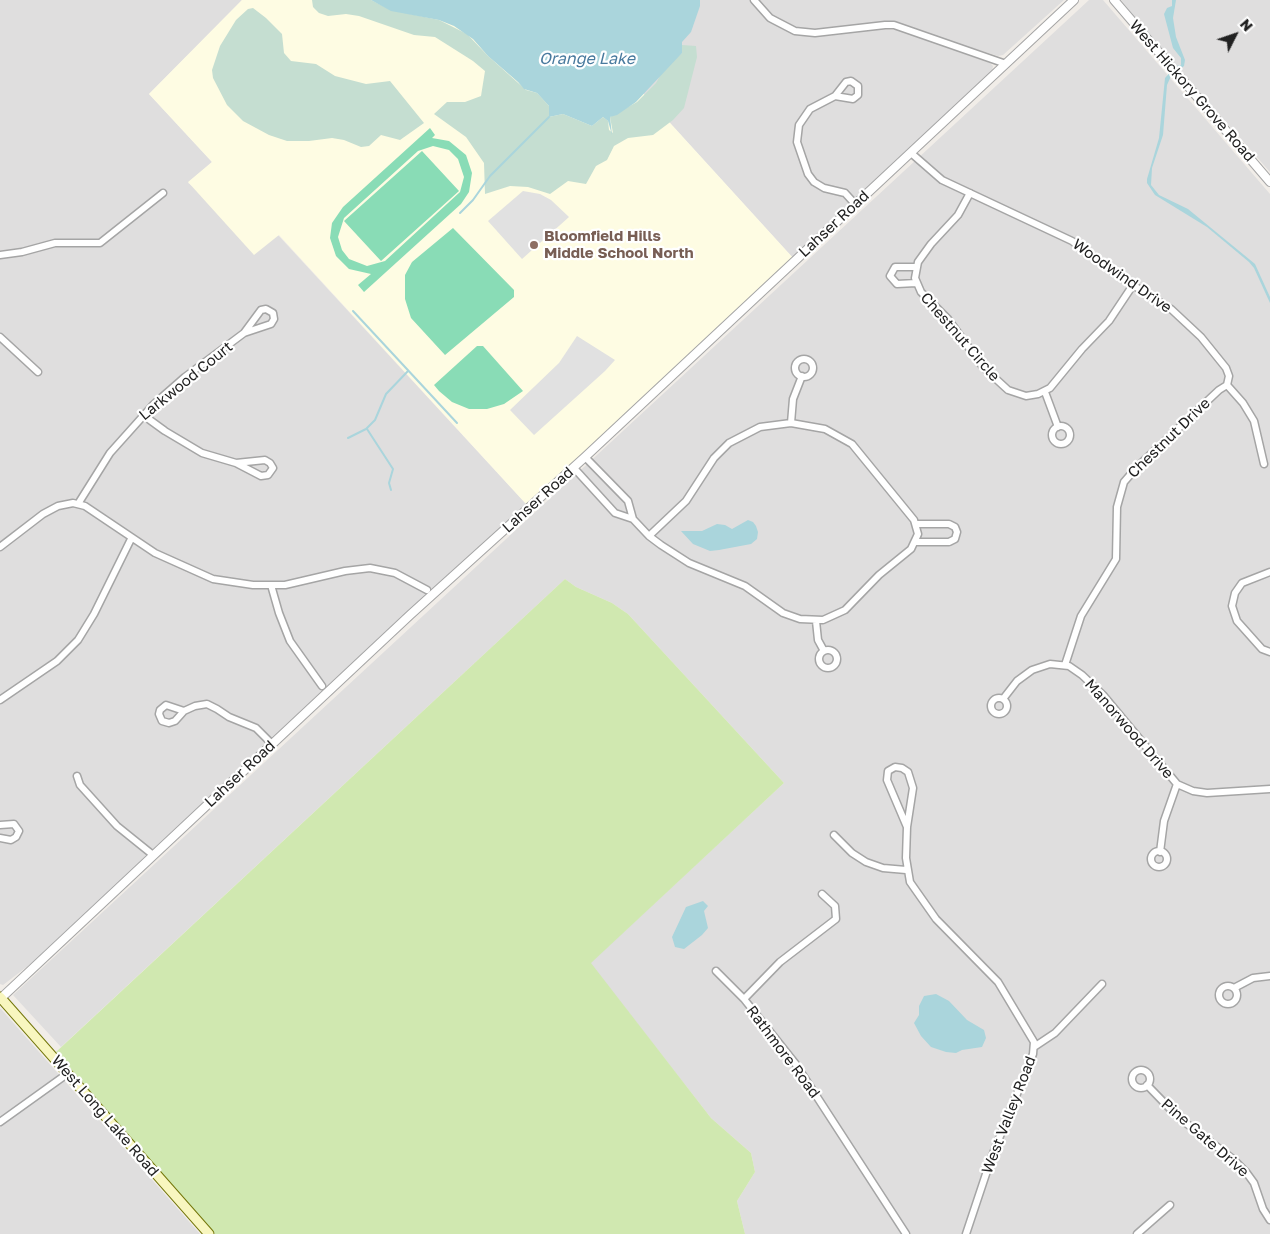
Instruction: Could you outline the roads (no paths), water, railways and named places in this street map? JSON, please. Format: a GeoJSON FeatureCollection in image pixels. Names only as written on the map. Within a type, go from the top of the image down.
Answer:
{"type":"FeatureCollection","features":[{"type":"Feature","properties":{"kind":"main road","name":"West Long Lake Road"},"geometry":{"type":"LineString","coordinates":[[0,998],[209,1234]]}},
{"type":"Feature","properties":{"kind":"street"},"geometry":{"type":"LineString","coordinates":[[754,0],[764,14],[775,22],[795,31],[815,33],[884,25],[894,26],[1006,64]]}},
{"type":"Feature","properties":{"kind":"street","name":"Lahser Road"},"geometry":{"type":"LineString","coordinates":[[0,998],[428,598],[574,468],[1074,0]]}},
{"type":"Feature","properties":{"kind":"street","name":"West Hickory Grove Road"},"geometry":{"type":"LineString","coordinates":[[1114,0],[1270,182]]}},
{"type":"Feature","properties":{"kind":"street"},"geometry":{"type":"LineString","coordinates":[[835,96],[816,105],[806,113],[798,129],[798,142],[808,174],[814,182],[824,188],[844,193],[855,204]]}},
{"type":"Feature","properties":{"kind":"street","name":"Woodwind Drive"},"geometry":{"type":"LineString","coordinates":[[911,153],[938,178],[1072,241],[1132,285],[1171,309],[1201,336],[1227,370],[1227,385],[1252,416],[1259,434],[1264,464]]}},
{"type":"Feature","properties":{"kind":"street"},"geometry":{"type":"LineString","coordinates":[[0,255],[22,252],[54,243],[100,243],[163,193]]}},
{"type":"Feature","properties":{"kind":"street"},"geometry":{"type":"LineString","coordinates":[[916,267],[931,244],[958,215],[970,193]]}},
{"type":"Feature","properties":{"kind":"street","name":"Chestnut Circle"},"geometry":{"type":"LineString","coordinates":[[916,283],[897,284],[890,276],[895,268],[916,267],[916,283],[921,292],[952,325],[979,361],[1003,387],[1021,396],[1045,392]]}},
{"type":"Feature","properties":{"kind":"street"},"geometry":{"type":"LineString","coordinates":[[1058,426],[1045,392],[1055,384],[1082,349],[1109,321],[1132,285]]}},
{"type":"Feature","properties":{"kind":"street","name":"Larkwood Court"},"geometry":{"type":"LineString","coordinates":[[78,504],[110,453],[142,414],[185,377],[244,333],[260,310],[266,309],[273,314],[274,319],[268,326],[244,333]]}},
{"type":"Feature","properties":{"kind":"street"},"geometry":{"type":"LineString","coordinates":[[0,337],[38,372]]}},
{"type":"Feature","properties":{"kind":"street"},"geometry":{"type":"LineString","coordinates":[[791,422],[793,398],[802,376]]}},
{"type":"Feature","properties":{"kind":"street","name":"Chestnut Drive"},"geometry":{"type":"LineString","coordinates":[[1065,665],[1082,616],[1116,559],[1117,507],[1124,482],[1136,466],[1219,390],[1227,385]]}},
{"type":"Feature","properties":{"kind":"street"},"geometry":{"type":"LineString","coordinates":[[142,414],[165,431],[202,453],[236,463],[261,476],[268,475],[273,468],[270,462],[265,460],[236,463]]}},
{"type":"Feature","properties":{"kind":"street"},"geometry":{"type":"LineString","coordinates":[[585,457],[628,501],[633,519],[649,536],[676,556],[735,581],[787,615],[816,621],[832,617],[845,610],[916,542],[918,534],[916,524],[886,488],[866,458],[852,444],[824,429],[791,422],[760,427],[729,444],[714,458],[686,501],[649,536]]}},
{"type":"Feature","properties":{"kind":"street"},"geometry":{"type":"LineString","coordinates":[[574,468],[615,513],[633,519]]}},
{"type":"Feature","properties":{"kind":"street"},"geometry":{"type":"LineString","coordinates":[[0,547],[43,514],[58,506],[78,504],[85,506],[131,538],[172,562],[202,575],[230,583],[271,585],[298,583],[345,571],[370,568],[395,573],[428,590]]}},
{"type":"Feature","properties":{"kind":"street"},"geometry":{"type":"LineString","coordinates":[[916,524],[949,524],[955,527],[957,532],[955,538],[949,542],[916,542]]}},
{"type":"Feature","properties":{"kind":"street"},"geometry":{"type":"LineString","coordinates":[[0,700],[57,662],[78,640],[91,620],[131,538]]}},
{"type":"Feature","properties":{"kind":"street"},"geometry":{"type":"LineString","coordinates":[[1270,572],[1242,583],[1234,593],[1232,603],[1237,621],[1262,649],[1270,652]]}},
{"type":"Feature","properties":{"kind":"street"},"geometry":{"type":"LineString","coordinates":[[271,585],[278,613],[290,641],[322,686]]}},
{"type":"Feature","properties":{"kind":"street"},"geometry":{"type":"LineString","coordinates":[[816,621],[818,640],[824,651]]}},
{"type":"Feature","properties":{"kind":"street"},"geometry":{"type":"LineString","coordinates":[[1003,699],[1013,685],[1032,670],[1046,665],[1065,665]]}},
{"type":"Feature","properties":{"kind":"street","name":"Manorwood Drive"},"geometry":{"type":"LineString","coordinates":[[1065,665],[1082,674],[1103,694],[1178,784],[1188,789],[1206,793],[1270,789]]}},
{"type":"Feature","properties":{"kind":"street"},"geometry":{"type":"LineString","coordinates":[[184,711],[201,704],[212,706],[229,717],[256,728],[272,744]]}},
{"type":"Feature","properties":{"kind":"street","name":"West Valley Road"},"geometry":{"type":"LineString","coordinates":[[907,827],[887,780],[888,771],[895,767],[905,770],[912,782],[913,798],[907,827],[906,870],[914,888],[932,914],[989,970],[1007,994],[1031,1034],[1034,1047],[992,1156],[966,1234]]}},
{"type":"Feature","properties":{"kind":"street"},"geometry":{"type":"LineString","coordinates":[[77,776],[80,785],[121,830],[139,842],[153,855]]}},
{"type":"Feature","properties":{"kind":"street"},"geometry":{"type":"LineString","coordinates":[[1160,852],[1166,813],[1178,784]]}},
{"type":"Feature","properties":{"kind":"street"},"geometry":{"type":"LineString","coordinates":[[0,825],[14,824],[19,833],[11,840],[0,838]]}},
{"type":"Feature","properties":{"kind":"street"},"geometry":{"type":"LineString","coordinates":[[834,835],[852,854],[866,862],[883,868],[906,870]]}},
{"type":"Feature","properties":{"kind":"street","name":"Rathmore Road"},"geometry":{"type":"LineString","coordinates":[[822,894],[835,906],[836,919],[780,962],[744,999],[795,1063],[906,1234]]}},
{"type":"Feature","properties":{"kind":"street"},"geometry":{"type":"LineString","coordinates":[[716,971],[744,999]]}},
{"type":"Feature","properties":{"kind":"street"},"geometry":{"type":"LineString","coordinates":[[1234,988],[1253,978],[1270,976]]}},
{"type":"Feature","properties":{"kind":"street"},"geometry":{"type":"LineString","coordinates":[[1034,1047],[1055,1033],[1102,984]]}},
{"type":"Feature","properties":{"kind":"street"},"geometry":{"type":"LineString","coordinates":[[0,1122],[67,1074]]}},
{"type":"Feature","properties":{"kind":"street","name":"Pine Gate Drive"},"geometry":{"type":"LineString","coordinates":[[1147,1085],[1178,1116],[1233,1158],[1246,1172],[1254,1183],[1263,1209],[1270,1220]]}},
{"type":"Feature","properties":{"kind":"street"},"geometry":{"type":"LineString","coordinates":[[1137,1234],[1170,1205]]}},
{"type":"Feature","properties":{"kind":"water","name":"Orange Lake"},"geometry":{"type":"Polygon","coordinates":[[[371,0],[700,0],[700,6],[691,32],[682,42],[682,53],[636,102],[617,115],[610,117],[612,135],[608,121],[603,117],[592,126],[563,114],[549,117],[549,106],[537,93],[524,89],[488,56],[473,39],[454,26],[439,20],[391,11],[371,0]]]}},
{"type":"Feature","properties":{"kind":"water"},"geometry":{"type":"Polygon","coordinates":[[[1172,0],[1176,0],[1173,18],[1176,37],[1185,60],[1184,66],[1171,76],[1167,85],[1163,135],[1152,168],[1151,185],[1159,195],[1188,209],[1255,264],[1270,297],[1270,303],[1254,268],[1249,262],[1207,227],[1155,195],[1147,183],[1159,138],[1165,78],[1176,66],[1181,65],[1181,58],[1173,48],[1164,14],[1167,8],[1172,6],[1172,0]]]}},
{"type":"Feature","properties":{"kind":"water"},"geometry":{"type":"Polygon","coordinates":[[[748,520],[756,526],[758,532],[757,539],[751,544],[719,550],[710,551],[693,544],[681,531],[702,531],[717,524],[725,525],[732,529],[748,520]]]}},
{"type":"Feature","properties":{"kind":"water"},"geometry":{"type":"Polygon","coordinates":[[[703,901],[708,906],[704,911],[708,928],[684,949],[675,947],[672,937],[686,907],[703,901]]]}},
{"type":"Feature","properties":{"kind":"water"},"geometry":{"type":"Polygon","coordinates":[[[936,994],[949,1001],[967,1020],[984,1030],[986,1038],[982,1047],[962,1050],[956,1053],[946,1052],[931,1047],[921,1036],[914,1023],[919,1015],[919,1006],[924,996],[936,994]]]}},
{"type":"Feature","properties":{"kind":"waterway"},"geometry":{"type":"LineString","coordinates":[[460,213],[473,200],[490,176],[549,117]]}},
{"type":"Feature","properties":{"kind":"waterway"},"geometry":{"type":"LineString","coordinates":[[353,311],[457,423]]}},
{"type":"Feature","properties":{"kind":"waterway"},"geometry":{"type":"LineString","coordinates":[[348,438],[366,429],[375,420],[386,394],[408,371]]}},
{"type":"Feature","properties":{"kind":"waterway"},"geometry":{"type":"LineString","coordinates":[[367,429],[393,469],[389,483],[391,490]]}},
{"type":"Feature","properties":{"kind":"place","name":"Bloomfield Hills Middle School North"},"geometry":{"type":"Point","coordinates":[534,245]}}]}
